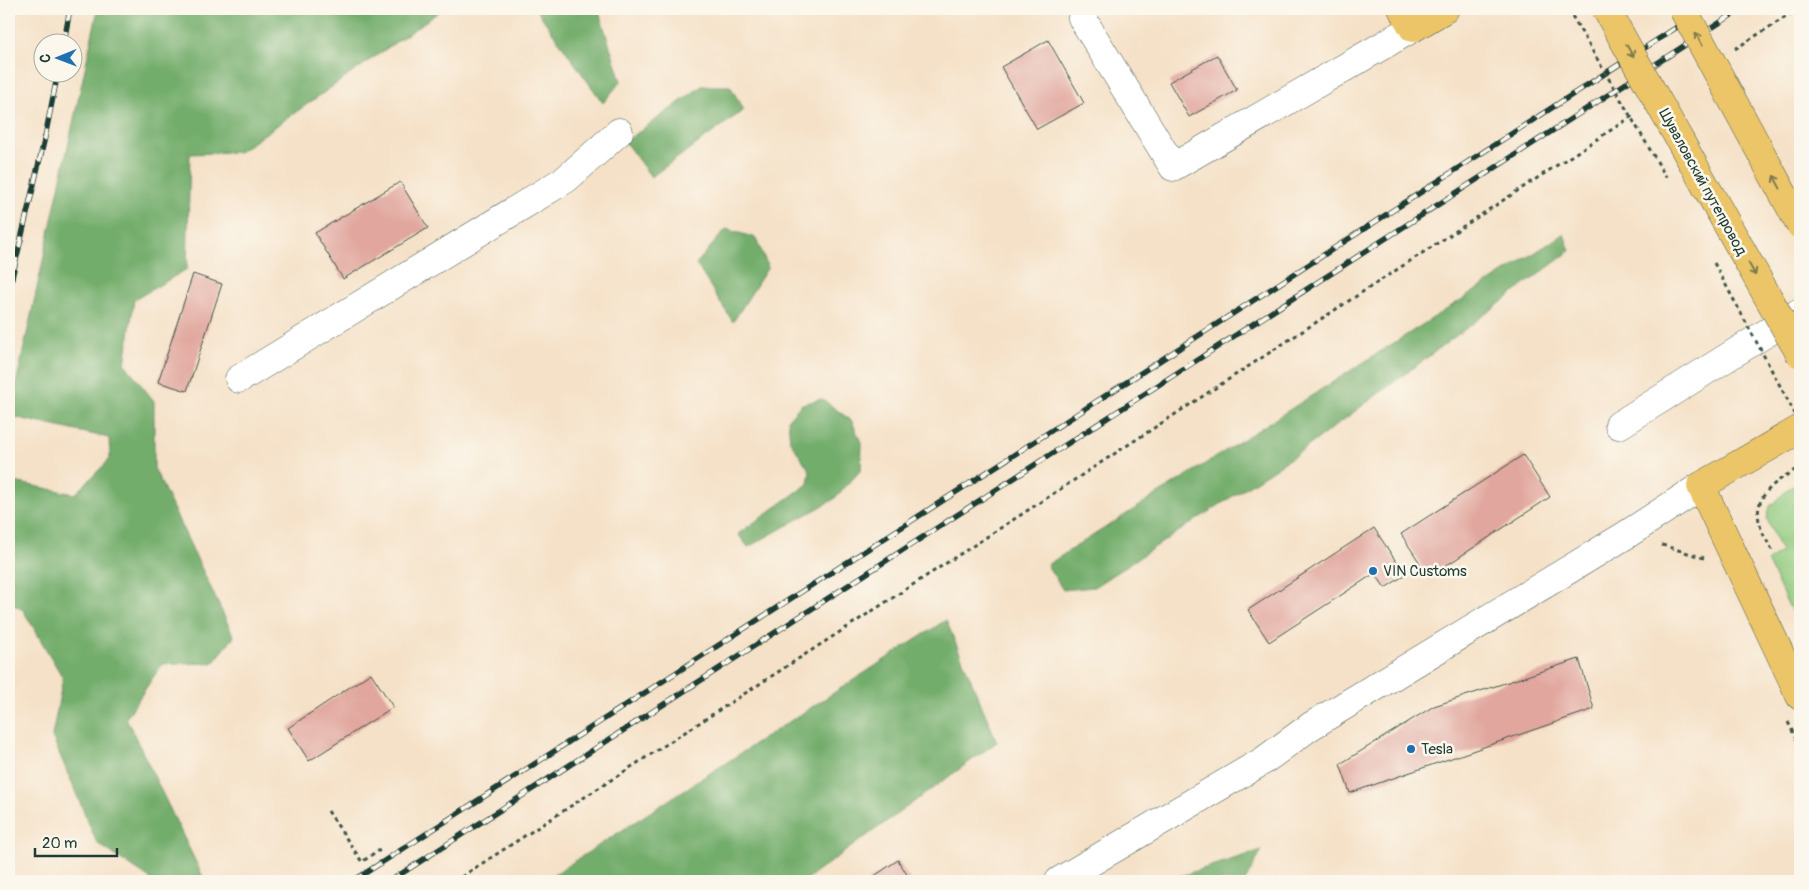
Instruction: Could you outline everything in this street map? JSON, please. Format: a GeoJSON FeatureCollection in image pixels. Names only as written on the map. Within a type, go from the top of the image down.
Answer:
{"type":"FeatureCollection","features":[{"type":"Feature","properties":{"kind":"main road"},"geometry":{"type":"LineString","coordinates":[[1407,18],[1445,9]]}},
{"type":"Feature","properties":{"kind":"main road","name":"Шуваловский путепровод"},"geometry":{"type":"LineString","coordinates":[[1606,9],[1800,354]]}},
{"type":"Feature","properties":{"kind":"main road"},"geometry":{"type":"LineString","coordinates":[[1683,9],[1800,225]]}},
{"type":"Feature","properties":{"kind":"main road"},"geometry":{"type":"LineString","coordinates":[[1800,430],[1701,486],[1800,696]]}},
{"type":"Feature","properties":{"kind":"lane"},"geometry":{"type":"LineString","coordinates":[[1082,18],[1173,167],[1407,18]]}},
{"type":"Feature","properties":{"kind":"lane"},"geometry":{"type":"LineString","coordinates":[[240,379],[566,179],[619,132]]}},
{"type":"Feature","properties":{"kind":"lane"},"geometry":{"type":"LineString","coordinates":[[1619,425],[1800,312]]}},
{"type":"Feature","properties":{"kind":"lane"},"geometry":{"type":"LineString","coordinates":[[1059,881],[1263,761],[1311,726],[1626,535],[1701,486]]}},
{"type":"Feature","properties":{"kind":"path"},"geometry":{"type":"LineString","coordinates":[[1568,9],[1670,184]]}},
{"type":"Feature","properties":{"kind":"path"},"geometry":{"type":"LineString","coordinates":[[1731,52],[1797,9],[1800,16]]}},
{"type":"Feature","properties":{"kind":"path"},"geometry":{"type":"LineString","coordinates":[[455,881],[1640,111]]}},
{"type":"Feature","properties":{"kind":"path"},"geometry":{"type":"LineString","coordinates":[[1713,260],[1800,423]]}},
{"type":"Feature","properties":{"kind":"path"},"geometry":{"type":"LineString","coordinates":[[1772,550],[1760,526],[1758,508],[1765,491],[1776,481],[1800,467]]}},
{"type":"Feature","properties":{"kind":"path"},"geometry":{"type":"LineString","coordinates":[[1626,535],[1710,560]]}},
{"type":"Feature","properties":{"kind":"path"},"geometry":{"type":"LineString","coordinates":[[1787,720],[1800,747]]}},
{"type":"Feature","properties":{"kind":"path"},"geometry":{"type":"LineString","coordinates":[[328,811],[362,862],[378,850],[380,854]]}},
{"type":"Feature","properties":{"kind":"green space"},"geometry":{"type":"Polygon","coordinates":[[[98,9],[443,9],[239,152],[190,154],[187,269],[134,300],[125,364],[154,401],[154,468],[234,637],[213,663],[162,664],[126,718],[204,879],[198,881],[153,881],[97,843],[52,736],[63,678],[23,610],[9,602],[9,481],[75,494],[110,459],[109,438],[9,416],[98,9]]]}},
{"type":"Feature","properties":{"kind":"green space"},"geometry":{"type":"Polygon","coordinates":[[[536,9],[598,9],[621,81],[603,103],[536,9]]]}},
{"type":"Feature","properties":{"kind":"green space"},"geometry":{"type":"Polygon","coordinates":[[[702,86],[730,86],[744,110],[651,177],[625,142],[702,86]]]}},
{"type":"Feature","properties":{"kind":"green space"},"geometry":{"type":"Polygon","coordinates":[[[726,229],[756,238],[768,267],[733,322],[696,264],[726,229]]]}},
{"type":"Feature","properties":{"kind":"green space"},"geometry":{"type":"Polygon","coordinates":[[[1564,234],[1570,251],[1303,450],[1094,587],[1063,590],[1047,565],[1564,234]]]}},
{"type":"Feature","properties":{"kind":"green space"},"geometry":{"type":"Polygon","coordinates":[[[822,399],[852,421],[862,445],[861,470],[833,500],[748,547],[738,534],[808,484],[810,471],[790,441],[788,419],[802,404],[822,399]]]}},
{"type":"Feature","properties":{"kind":"green space"},"geometry":{"type":"Polygon","coordinates":[[[1795,483],[1800,494],[1800,629],[1767,561],[1781,552],[1767,519],[1770,506],[1795,483]]]}},
{"type":"Feature","properties":{"kind":"green space"},"geometry":{"type":"Polygon","coordinates":[[[946,620],[997,742],[804,881],[544,881],[946,620]]]}},
{"type":"Feature","properties":{"kind":"green space"},"geometry":{"type":"Polygon","coordinates":[[[1262,850],[1245,881],[1164,881],[1262,850]]]}},
{"type":"Feature","properties":{"kind":"building"},"geometry":{"type":"Polygon","coordinates":[[[1048,40],[1084,103],[1037,129],[1001,67],[1048,40]]]}},
{"type":"Feature","properties":{"kind":"building"},"geometry":{"type":"Polygon","coordinates":[[[1217,55],[1237,90],[1189,117],[1169,82],[1217,55]]]}},
{"type":"Feature","properties":{"kind":"building"},"geometry":{"type":"Polygon","coordinates":[[[400,182],[428,228],[343,279],[315,233],[400,182]]]}},
{"type":"Feature","properties":{"kind":"building"},"geometry":{"type":"Polygon","coordinates":[[[193,274],[222,284],[187,391],[158,382],[193,274]]]}},
{"type":"Feature","properties":{"kind":"building"},"geometry":{"type":"Polygon","coordinates":[[[1523,455],[1550,497],[1429,577],[1401,534],[1523,455]]]}},
{"type":"Feature","properties":{"kind":"building"},"geometry":{"type":"Polygon","coordinates":[[[1374,528],[1405,575],[1385,588],[1375,573],[1269,642],[1248,610],[1374,528]]]}},
{"type":"Feature","properties":{"kind":"building"},"geometry":{"type":"Polygon","coordinates":[[[1579,659],[1594,709],[1350,793],[1340,764],[1434,706],[1579,659]]]}},
{"type":"Feature","properties":{"kind":"building"},"geometry":{"type":"Polygon","coordinates":[[[371,673],[393,707],[309,761],[288,728],[371,673]]]}},
{"type":"Feature","properties":{"kind":"building"},"geometry":{"type":"Polygon","coordinates":[[[898,860],[911,881],[867,881],[898,860]]]}},
{"type":"Feature","properties":{"kind":"railway"},"geometry":{"type":"LineString","coordinates":[[66,32],[70,9]]}},
{"type":"Feature","properties":{"kind":"railway"},"geometry":{"type":"LineString","coordinates":[[353,881],[1705,9]]}},
{"type":"Feature","properties":{"kind":"railway"},"geometry":{"type":"LineString","coordinates":[[390,881],[1741,9]]}},
{"type":"Feature","properties":{"kind":"railway"},"geometry":{"type":"LineString","coordinates":[[9,290],[56,82]]}},
{"type":"Feature","properties":{"kind":"place","name":"VIN Customs"},"geometry":{"type":"Point","coordinates":[1373,571]}},
{"type":"Feature","properties":{"kind":"place","name":"Tesla"},"geometry":{"type":"Point","coordinates":[1411,749]}}]}
